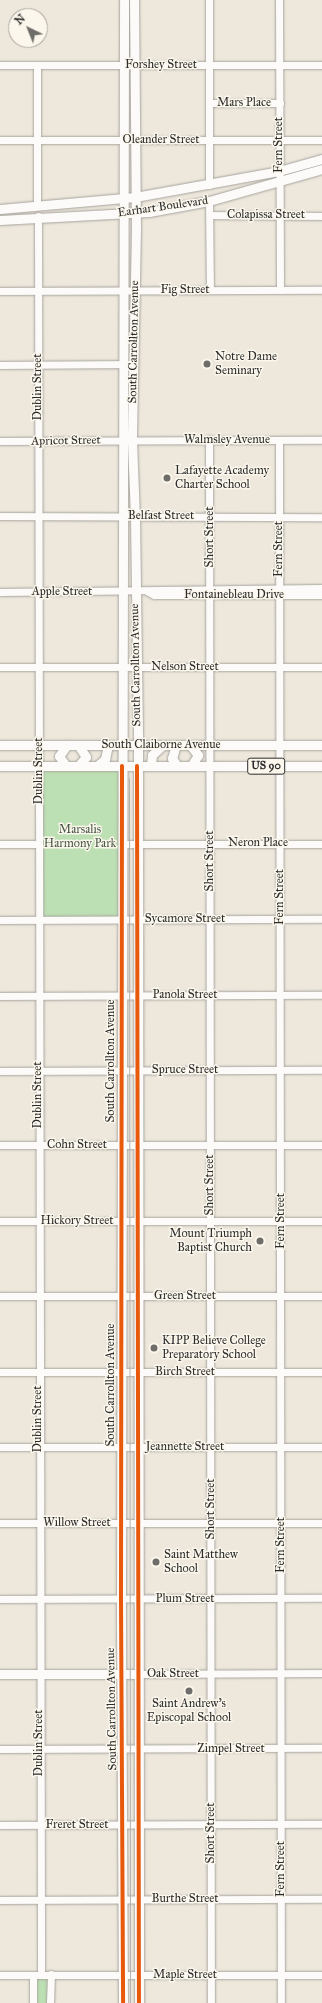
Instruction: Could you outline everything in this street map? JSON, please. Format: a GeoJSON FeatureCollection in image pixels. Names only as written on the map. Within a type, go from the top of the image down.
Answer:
{"type":"FeatureCollection","features":[{"type":"Feature","properties":{"kind":"main road","name":"South Carrollton Avenue"},"geometry":{"type":"LineString","coordinates":[[124,0],[123,364],[127,440],[135,516],[135,668],[138,745],[136,839],[138,919],[139,2003]]}},
{"type":"Feature","properties":{"kind":"main road","name":"South Carrollton Avenue"},"geometry":{"type":"LineString","coordinates":[[123,2003],[123,1749],[121,1599],[122,516],[134,364],[136,249],[134,0]]}},
{"type":"Feature","properties":{"kind":"main road","name":"Earhart Boulevard"},"geometry":{"type":"LineString","coordinates":[[0,209],[123,198],[279,171],[322,159]]}},
{"type":"Feature","properties":{"kind":"main road","name":"Earhart Boulevard"},"geometry":{"type":"LineString","coordinates":[[0,220],[38,216],[123,215],[184,206],[279,183],[322,169]]}},
{"type":"Feature","properties":{"kind":"main road"},"geometry":{"type":"LineString","coordinates":[[213,200],[241,187],[240,182],[232,180]]}},
{"type":"Feature","properties":{"kind":"main road"},"geometry":{"type":"LineString","coordinates":[[184,206],[185,194],[209,184]]}},
{"type":"Feature","properties":{"kind":"main road"},"geometry":{"type":"LineString","coordinates":[[124,249],[136,249]]}},
{"type":"Feature","properties":{"kind":"main road"},"geometry":{"type":"LineString","coordinates":[[123,685],[136,685]]}},
{"type":"Feature","properties":{"kind":"main road","name":"South Claiborne Avenue"},"geometry":{"type":"LineString","coordinates":[[0,745],[322,745]]}},
{"type":"Feature","properties":{"kind":"main road"},"geometry":{"type":"LineString","coordinates":[[66,766],[59,756],[67,745]]}},
{"type":"Feature","properties":{"kind":"main road"},"geometry":{"type":"LineString","coordinates":[[78,745],[86,757],[78,766]]}},
{"type":"Feature","properties":{"kind":"main road"},"geometry":{"type":"LineString","coordinates":[[97,766],[105,759],[108,745]]}},
{"type":"Feature","properties":{"kind":"main road"},"geometry":{"type":"LineString","coordinates":[[150,766],[152,755],[163,745]]}},
{"type":"Feature","properties":{"kind":"main road"},"geometry":{"type":"LineString","coordinates":[[176,745],[172,758],[177,766]]}},
{"type":"Feature","properties":{"kind":"main road"},"geometry":{"type":"LineString","coordinates":[[190,745],[198,755],[192,766]]}},
{"type":"Feature","properties":{"kind":"main road","name":"South Claiborne Avenue"},"geometry":{"type":"LineString","coordinates":[[0,766],[322,766]]}},
{"type":"Feature","properties":{"kind":"main road"},"geometry":{"type":"LineString","coordinates":[[122,830],[125,834],[136,839]]}},
{"type":"Feature","properties":{"kind":"main road","name":"Oak Street"},"geometry":{"type":"LineString","coordinates":[[0,1674],[139,1674]]}},
{"type":"Feature","properties":{"kind":"street"},"geometry":{"type":"LineString","coordinates":[[209,0],[209,184]]}},
{"type":"Feature","properties":{"kind":"street","name":"Fern Street"},"geometry":{"type":"LineString","coordinates":[[279,0],[280,103],[278,216],[280,290]]}},
{"type":"Feature","properties":{"kind":"street","name":"Forshey Street"},"geometry":{"type":"LineString","coordinates":[[0,65],[322,65]]}},
{"type":"Feature","properties":{"kind":"street"},"geometry":{"type":"LineString","coordinates":[[37,205],[38,65]]}},
{"type":"Feature","properties":{"kind":"street","name":"Mars Place"},"geometry":{"type":"LineString","coordinates":[[209,103],[280,103]]}},
{"type":"Feature","properties":{"kind":"street","name":"Oleander Street"},"geometry":{"type":"LineString","coordinates":[[0,140],[322,140]]}},
{"type":"Feature","properties":{"kind":"street"},"geometry":{"type":"LineString","coordinates":[[210,290],[210,215],[213,200]]}},
{"type":"Feature","properties":{"kind":"street","name":"Colapissa Street"},"geometry":{"type":"LineString","coordinates":[[210,215],[322,216]]}},
{"type":"Feature","properties":{"kind":"street","name":"Dublin Street"},"geometry":{"type":"LineString","coordinates":[[34,2003],[37,1975],[39,1900],[38,216]]}},
{"type":"Feature","properties":{"kind":"street","name":"Fig Street"},"geometry":{"type":"LineString","coordinates":[[0,291],[322,290]]}},
{"type":"Feature","properties":{"kind":"street"},"geometry":{"type":"LineString","coordinates":[[0,365],[134,364]]}},
{"type":"Feature","properties":{"kind":"street","name":"Short Street"},"geometry":{"type":"LineString","coordinates":[[209,439],[209,667],[211,766],[211,2003]]}},
{"type":"Feature","properties":{"kind":"street","name":"Walmsley Avenue"},"geometry":{"type":"LineString","coordinates":[[127,440],[322,440]]}},
{"type":"Feature","properties":{"kind":"street","name":"Apricot Street"},"geometry":{"type":"LineString","coordinates":[[0,441],[127,440]]}},
{"type":"Feature","properties":{"kind":"street","name":"Fern Street"},"geometry":{"type":"LineString","coordinates":[[279,440],[282,2003]]}},
{"type":"Feature","properties":{"kind":"street","name":"Belfast Street"},"geometry":{"type":"LineString","coordinates":[[0,516],[322,516]]}},
{"type":"Feature","properties":{"kind":"street","name":"Fontainebleau Drive"},"geometry":{"type":"LineString","coordinates":[[123,592],[148,592],[154,595],[210,591],[279,591],[322,588]]}},
{"type":"Feature","properties":{"kind":"street","name":"Fontainebleau Drive"},"geometry":{"type":"LineString","coordinates":[[279,591],[322,595]]}},
{"type":"Feature","properties":{"kind":"street","name":"Apple Street"},"geometry":{"type":"LineString","coordinates":[[0,592],[123,592]]}},
{"type":"Feature","properties":{"kind":"street","name":"Nelson Street"},"geometry":{"type":"LineString","coordinates":[[0,667],[322,667]]}},
{"type":"Feature","properties":{"kind":"street","name":"Neron Place"},"geometry":{"type":"LineString","coordinates":[[122,844],[136,839],[210,843],[322,844]]}},
{"type":"Feature","properties":{"kind":"street"},"geometry":{"type":"LineString","coordinates":[[0,844],[39,844]]}},
{"type":"Feature","properties":{"kind":"street","name":"Sycamore Street"},"geometry":{"type":"LineString","coordinates":[[0,920],[210,918],[322,919]]}},
{"type":"Feature","properties":{"kind":"street","name":"Panola Street"},"geometry":{"type":"LineString","coordinates":[[0,996],[322,995]]}},
{"type":"Feature","properties":{"kind":"street","name":"Spruce Street"},"geometry":{"type":"LineString","coordinates":[[0,1071],[322,1070]]}},
{"type":"Feature","properties":{"kind":"street","name":"Cohn Street"},"geometry":{"type":"LineString","coordinates":[[0,1146],[322,1145]]}},
{"type":"Feature","properties":{"kind":"street","name":"Hickory Street"},"geometry":{"type":"LineString","coordinates":[[0,1221],[322,1221]]}},
{"type":"Feature","properties":{"kind":"street","name":"Green Street"},"geometry":{"type":"LineString","coordinates":[[0,1296],[322,1296]]}},
{"type":"Feature","properties":{"kind":"street","name":"Birch Street"},"geometry":{"type":"LineString","coordinates":[[0,1372],[322,1372]]}},
{"type":"Feature","properties":{"kind":"street","name":"Jeannette Street"},"geometry":{"type":"LineString","coordinates":[[0,1447],[322,1447]]}},
{"type":"Feature","properties":{"kind":"street","name":"Willow Street"},"geometry":{"type":"LineString","coordinates":[[0,1523],[322,1523]]}},
{"type":"Feature","properties":{"kind":"street","name":"Plum Street"},"geometry":{"type":"LineString","coordinates":[[0,1599],[322,1598]]}},
{"type":"Feature","properties":{"kind":"street","name":"Oak Street"},"geometry":{"type":"LineString","coordinates":[[139,1674],[322,1673]]}},
{"type":"Feature","properties":{"kind":"street","name":"Zimpel Street"},"geometry":{"type":"LineString","coordinates":[[123,1749],[322,1748]]}},
{"type":"Feature","properties":{"kind":"street"},"geometry":{"type":"LineString","coordinates":[[0,1749],[123,1749]]}},
{"type":"Feature","properties":{"kind":"street","name":"Freret Street"},"geometry":{"type":"LineString","coordinates":[[0,1825],[322,1824]]}},
{"type":"Feature","properties":{"kind":"street","name":"Burthe Street"},"geometry":{"type":"LineString","coordinates":[[0,1900],[322,1899]]}},
{"type":"Feature","properties":{"kind":"street"},"geometry":{"type":"LineString","coordinates":[[50,2003],[51,1974]]}},
{"type":"Feature","properties":{"kind":"street","name":"Maple Street"},"geometry":{"type":"LineString","coordinates":[[0,1975],[322,1975]]}},
{"type":"Feature","properties":{"kind":"green space","name":"Marsalis Harmony Park"},"geometry":{"type":"Polygon","coordinates":[[[39,766],[122,766],[122,919],[38,919],[39,766]]]}},
{"type":"Feature","properties":{"kind":"green space"},"geometry":{"type":"Polygon","coordinates":[[[37,1979],[48,1979],[48,2003],[37,2003],[37,1979]]]}},
{"type":"Feature","properties":{"kind":"tram line"},"geometry":{"type":"LineString","coordinates":[[129,778],[130,2003]]}},
{"type":"Feature","properties":{"kind":"cycle path"},"geometry":{"type":"LineString","coordinates":[[122,766],[121,1599],[123,2003]]}},
{"type":"Feature","properties":{"kind":"cycle path"},"geometry":{"type":"LineString","coordinates":[[137,766],[139,2003]]}},
{"type":"Feature","properties":{"kind":"place","name":"Notre Dame Seminary"},"geometry":{"type":"Point","coordinates":[207,364]}},
{"type":"Feature","properties":{"kind":"place","name":"Lafayette Academy Charter School"},"geometry":{"type":"Point","coordinates":[167,478]}},
{"type":"Feature","properties":{"kind":"place","name":"Mount Triumph Baptist Church"},"geometry":{"type":"Point","coordinates":[260,1241]}},
{"type":"Feature","properties":{"kind":"place","name":"KIPP Believe College Preparatory School"},"geometry":{"type":"Point","coordinates":[154,1348]}},
{"type":"Feature","properties":{"kind":"place","name":"Saint Matthew School"},"geometry":{"type":"Point","coordinates":[156,1562]}},
{"type":"Feature","properties":{"kind":"place","name":"Saint Andrew's Episcopal School"},"geometry":{"type":"Point","coordinates":[189,1691]}}]}
